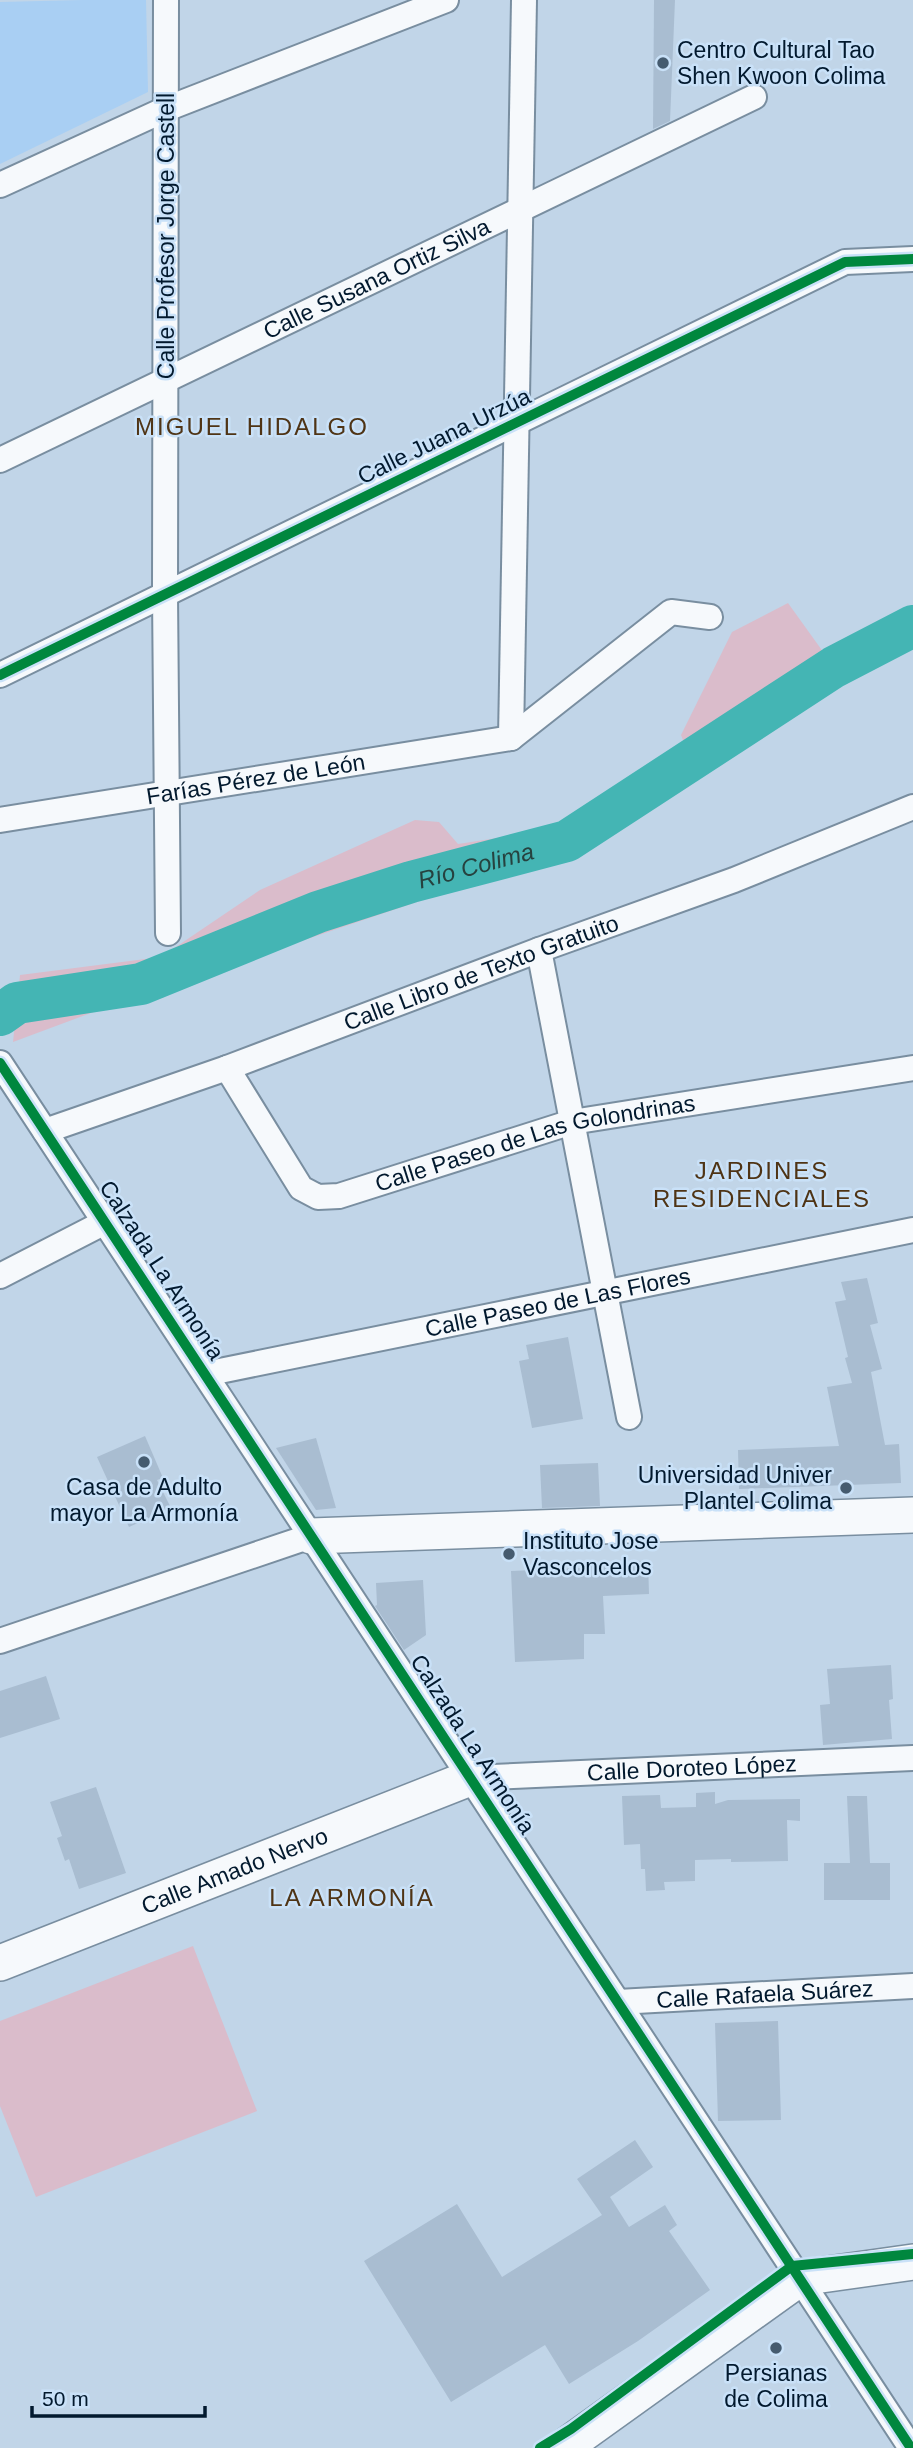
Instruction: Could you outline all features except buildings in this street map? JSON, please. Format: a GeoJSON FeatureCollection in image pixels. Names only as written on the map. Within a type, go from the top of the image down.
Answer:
{"type":"FeatureCollection","features":[{"type":"Feature","properties":{"kind":"street","name":"Calle Profesor Jorge Castell"},"geometry":{"type":"LineString","coordinates":[[166,0],[165,594],[168,933]]}},
{"type":"Feature","properties":{"kind":"street"},"geometry":{"type":"LineString","coordinates":[[0,186],[166,109],[446,0]]}},
{"type":"Feature","properties":{"kind":"street"},"geometry":{"type":"LineString","coordinates":[[511,738],[524,0]]}},
{"type":"Feature","properties":{"kind":"street","name":"Calle Susana Ortiz Silva"},"geometry":{"type":"LineString","coordinates":[[0,460],[754,97]]}},
{"type":"Feature","properties":{"kind":"street","name":"Calle Juana Urzúa"},"geometry":{"type":"LineString","coordinates":[[0,674],[845,262],[913,259]]}},
{"type":"Feature","properties":{"kind":"street"},"geometry":{"type":"LineString","coordinates":[[511,738],[671,612],[710,617]]}},
{"type":"Feature","properties":{"kind":"street","name":"Farías Pérez de León"},"geometry":{"type":"LineString","coordinates":[[0,821],[511,738]]}},
{"type":"Feature","properties":{"kind":"street","name":"Calle Libro de Texto Gratuito"},"geometry":{"type":"LineString","coordinates":[[45,1131],[227,1068],[734,880],[913,807]]}},
{"type":"Feature","properties":{"kind":"street"},"geometry":{"type":"LineString","coordinates":[[540,950],[629,1417]]}},
{"type":"Feature","properties":{"kind":"street","name":"Calzada La Armonía"},"geometry":{"type":"LineString","coordinates":[[0,1063],[911,2448]]}},
{"type":"Feature","properties":{"kind":"street","name":"Calle Paseo de Las Golondrinas"},"geometry":{"type":"LineString","coordinates":[[227,1068],[301,1188],[318,1197],[339,1196],[572,1122],[913,1068]]}},
{"type":"Feature","properties":{"kind":"street"},"geometry":{"type":"LineString","coordinates":[[0,1276],[105,1222]]}},
{"type":"Feature","properties":{"kind":"street","name":"Calle Paseo de Las Flores"},"geometry":{"type":"LineString","coordinates":[[205,1374],[913,1230]]}},
{"type":"Feature","properties":{"kind":"street"},"geometry":{"type":"LineString","coordinates":[[0,1641],[311,1536],[913,1515]]}},
{"type":"Feature","properties":{"kind":"street","name":"Calle Doroteo López"},"geometry":{"type":"LineString","coordinates":[[470,1778],[913,1758]]}},
{"type":"Feature","properties":{"kind":"street","name":"Calle Amado Nervo"},"geometry":{"type":"LineString","coordinates":[[0,1963],[470,1778]]}},
{"type":"Feature","properties":{"kind":"street","name":"Calle Rafaela Suárez"},"geometry":{"type":"LineString","coordinates":[[618,2003],[913,1986]]}},
{"type":"Feature","properties":{"kind":"street"},"geometry":{"type":"LineString","coordinates":[[574,2445],[800,2278],[913,2262]]}},
{"type":"Feature","properties":{"kind":"shaded area"},"geometry":{"type":"Polygon","coordinates":[[[146,0],[148,92],[0,164],[0,2],[146,0]]]}},
{"type":"Feature","properties":{"kind":"shaded area"},"geometry":{"type":"Polygon","coordinates":[[[788,603],[839,674],[835,689],[698,778],[681,735],[732,632],[788,603]]]}},
{"type":"Feature","properties":{"kind":"shaded area"},"geometry":{"type":"Polygon","coordinates":[[[415,820],[439,822],[458,844],[522,834],[541,860],[115,1004],[13,1042],[20,975],[161,957],[260,890],[415,820]]]}},
{"type":"Feature","properties":{"kind":"shaded area"},"geometry":{"type":"Polygon","coordinates":[[[193,1946],[257,2111],[36,2197],[0,2106],[0,2021],[193,1946]]]}},
{"type":"Feature","properties":{"kind":"waterway","name":"Río Colima"},"geometry":{"type":"LineString","coordinates":[[0,1015],[17,1003],[141,984],[318,912],[411,882],[567,841],[834,667],[913,626]]}},
{"type":"Feature","properties":{"kind":"cycle path"},"geometry":{"type":"LineString","coordinates":[[0,675],[845,262],[913,259]]}},
{"type":"Feature","properties":{"kind":"cycle path"},"geometry":{"type":"LineString","coordinates":[[0,1063],[911,2448]]}},
{"type":"Feature","properties":{"kind":"cycle path"},"geometry":{"type":"LineString","coordinates":[[540,2448],[571,2429],[792,2266],[913,2254]]}},
{"type":"Feature","properties":{"kind":"place","name":"Centro Cultural Tao Shen Kwoon Colima"},"geometry":{"type":"Point","coordinates":[663,63]}},
{"type":"Feature","properties":{"kind":"place","name":"Casa de Adulto mayor La Armonía"},"geometry":{"type":"Point","coordinates":[144,1462]}},
{"type":"Feature","properties":{"kind":"place","name":"Universidad Univer Plantel Colima"},"geometry":{"type":"Point","coordinates":[846,1488]}},
{"type":"Feature","properties":{"kind":"place","name":"Instituto Jose Vasconcelos"},"geometry":{"type":"Point","coordinates":[509,1554]}},
{"type":"Feature","properties":{"kind":"place","name":"Persianas de Colima"},"geometry":{"type":"Point","coordinates":[776,2348]}},
{"type":"Feature","properties":{"kind":"district","name":"MIGUEL HIDALGO"},"geometry":{"type":"Point","coordinates":[252,426]}},
{"type":"Feature","properties":{"kind":"district","name":"JARDINES RESIDENCIALES"},"geometry":{"type":"Point","coordinates":[762,1184]}},
{"type":"Feature","properties":{"kind":"district","name":"LA ARMONÍA"},"geometry":{"type":"Point","coordinates":[352,1897]}}]}
